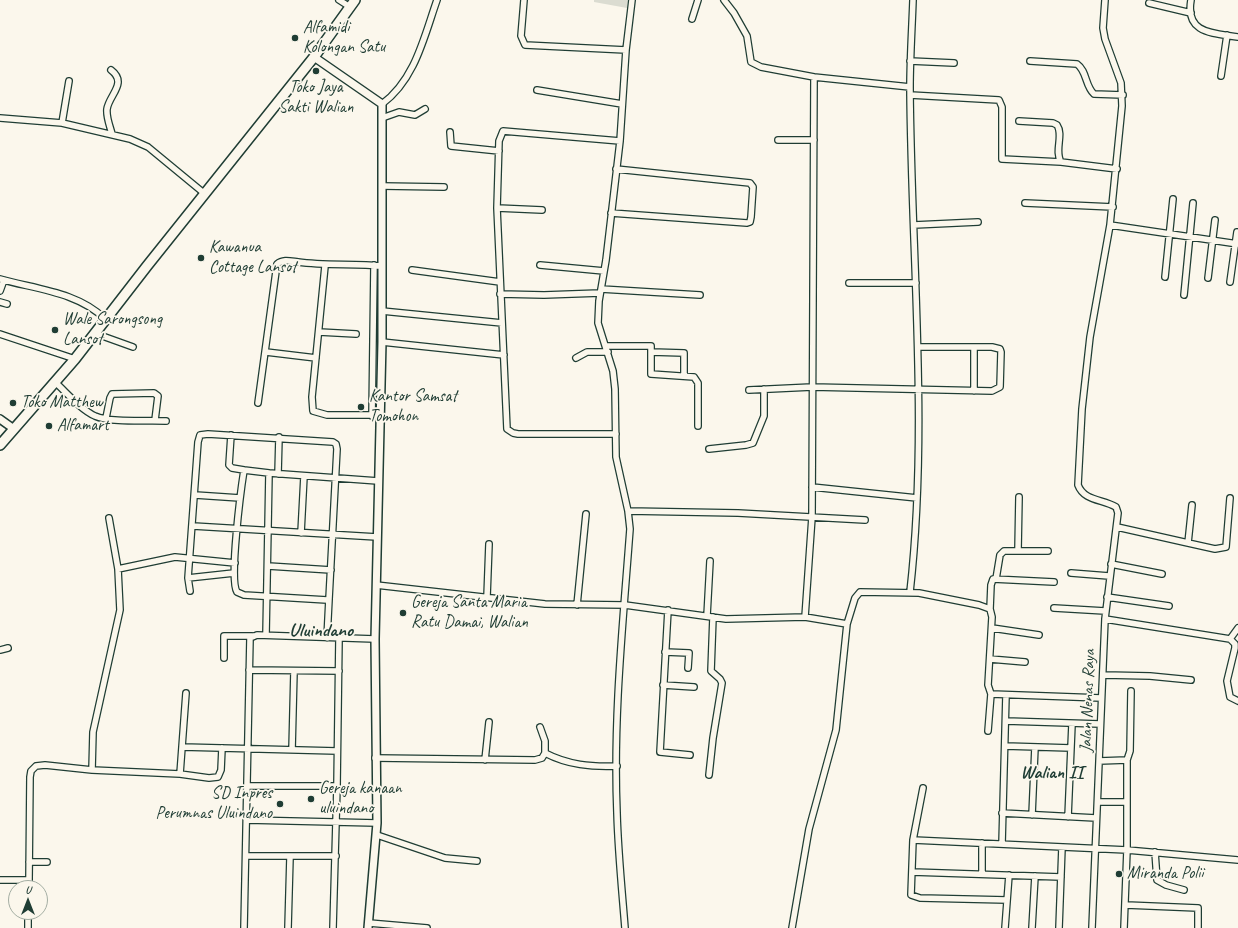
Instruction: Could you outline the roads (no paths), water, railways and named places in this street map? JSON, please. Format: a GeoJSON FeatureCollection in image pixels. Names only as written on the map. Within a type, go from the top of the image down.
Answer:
{"type":"FeatureCollection","features":[{"type":"Feature","properties":{"kind":"highway"},"geometry":{"type":"LineString","coordinates":[[0,445],[75,359],[105,319],[314,57],[353,4]]}},
{"type":"Feature","properties":{"kind":"street"},"geometry":{"type":"LineString","coordinates":[[339,0],[353,4]]}},
{"type":"Feature","properties":{"kind":"street"},"geometry":{"type":"LineString","coordinates":[[427,928],[368,925],[377,823],[374,639],[382,342],[382,104],[397,91],[407,78],[416,58],[437,0]]}},
{"type":"Feature","properties":{"kind":"street"},"geometry":{"type":"LineString","coordinates":[[524,0],[521,36],[525,45],[626,50]]}},
{"type":"Feature","properties":{"kind":"street"},"geometry":{"type":"LineString","coordinates":[[625,928],[617,814],[617,766],[620,649],[625,605],[630,529],[628,511],[616,457],[615,389],[608,352],[598,322],[600,291],[604,271],[620,141],[626,50],[632,0]]}},
{"type":"Feature","properties":{"kind":"street"},"geometry":{"type":"LineString","coordinates":[[692,19],[698,0]]}},
{"type":"Feature","properties":{"kind":"street"},"geometry":{"type":"LineString","coordinates":[[724,0],[734,13],[747,36],[751,62],[761,67],[814,77],[910,87]]}},
{"type":"Feature","properties":{"kind":"street"},"geometry":{"type":"LineString","coordinates":[[910,592],[915,549],[919,390],[910,95],[913,0]]}},
{"type":"Feature","properties":{"kind":"street"},"geometry":{"type":"LineString","coordinates":[[1105,0],[1103,28],[1105,38],[1121,83],[1123,95],[1117,168],[1110,225],[1237,244]]}},
{"type":"Feature","properties":{"kind":"street"},"geometry":{"type":"LineString","coordinates":[[1191,0],[1191,13],[1196,26],[1203,31],[1238,37]]}},
{"type":"Feature","properties":{"kind":"street"},"geometry":{"type":"LineString","coordinates":[[1149,3],[1191,13]]}},
{"type":"Feature","properties":{"kind":"street"},"geometry":{"type":"LineString","coordinates":[[1221,76],[1227,35]]}},
{"type":"Feature","properties":{"kind":"street"},"geometry":{"type":"LineString","coordinates":[[314,57],[382,104]]}},
{"type":"Feature","properties":{"kind":"street"},"geometry":{"type":"LineString","coordinates":[[910,61],[954,63]]}},
{"type":"Feature","properties":{"kind":"street"},"geometry":{"type":"LineString","coordinates":[[1030,61],[1077,64],[1081,68],[1090,89],[1094,94],[1123,95]]}},
{"type":"Feature","properties":{"kind":"street"},"geometry":{"type":"LineString","coordinates":[[110,70],[115,73],[117,82],[117,88],[107,107],[112,134]]}},
{"type":"Feature","properties":{"kind":"street"},"geometry":{"type":"LineString","coordinates":[[805,617],[812,517],[814,77]]}},
{"type":"Feature","properties":{"kind":"street"},"geometry":{"type":"LineString","coordinates":[[62,123],[69,81]]}},
{"type":"Feature","properties":{"kind":"street"},"geometry":{"type":"LineString","coordinates":[[537,90],[622,104]]}},
{"type":"Feature","properties":{"kind":"street"},"geometry":{"type":"LineString","coordinates":[[910,95],[998,100],[1002,107],[1002,159],[1061,162],[1117,168]]}},
{"type":"Feature","properties":{"kind":"street"},"geometry":{"type":"LineString","coordinates":[[382,118],[399,112],[415,115],[425,108]]}},
{"type":"Feature","properties":{"kind":"street"},"geometry":{"type":"LineString","coordinates":[[0,118],[62,123],[130,139],[148,148],[205,194]]}},
{"type":"Feature","properties":{"kind":"street"},"geometry":{"type":"LineString","coordinates":[[1019,121],[1053,123],[1057,125],[1059,131],[1058,158],[1061,162]]}},
{"type":"Feature","properties":{"kind":"street"},"geometry":{"type":"LineString","coordinates":[[616,434],[518,434],[510,432],[506,424],[497,208],[500,136],[505,131],[565,138],[620,141]]}},
{"type":"Feature","properties":{"kind":"street"},"geometry":{"type":"LineString","coordinates":[[450,132],[451,146],[499,151]]}},
{"type":"Feature","properties":{"kind":"street"},"geometry":{"type":"LineString","coordinates":[[778,140],[814,140]]}},
{"type":"Feature","properties":{"kind":"street"},"geometry":{"type":"LineString","coordinates":[[611,213],[747,224],[752,218],[753,187],[750,183],[616,169]]}},
{"type":"Feature","properties":{"kind":"street"},"geometry":{"type":"LineString","coordinates":[[382,186],[444,187]]}},
{"type":"Feature","properties":{"kind":"street"},"geometry":{"type":"LineString","coordinates":[[1165,277],[1173,199]]}},
{"type":"Feature","properties":{"kind":"street"},"geometry":{"type":"LineString","coordinates":[[1025,203],[1113,207]]}},
{"type":"Feature","properties":{"kind":"street"},"geometry":{"type":"LineString","coordinates":[[1184,295],[1193,203]]}},
{"type":"Feature","properties":{"kind":"street"},"geometry":{"type":"LineString","coordinates":[[497,208],[542,210]]}},
{"type":"Feature","properties":{"kind":"street"},"geometry":{"type":"LineString","coordinates":[[1208,278],[1215,220]]}},
{"type":"Feature","properties":{"kind":"street"},"geometry":{"type":"LineString","coordinates":[[914,225],[978,222]]}},
{"type":"Feature","properties":{"kind":"street","name":"Jalan Nenas Raya"},"geometry":{"type":"LineString","coordinates":[[1092,928],[1101,698],[1104,675],[1105,611],[1118,513],[1116,507],[1108,502],[1086,496],[1081,493],[1078,485],[1082,409],[1090,337],[1110,225]]}},
{"type":"Feature","properties":{"kind":"street"},"geometry":{"type":"LineString","coordinates":[[1230,282],[1237,244],[1237,232]]}},
{"type":"Feature","properties":{"kind":"street"},"geometry":{"type":"LineString","coordinates":[[258,403],[277,264],[285,260],[325,266],[382,266]]}},
{"type":"Feature","properties":{"kind":"street"},"geometry":{"type":"LineString","coordinates":[[325,266],[312,397],[313,411],[316,414],[327,415],[380,415]]}},
{"type":"Feature","properties":{"kind":"street"},"geometry":{"type":"LineString","coordinates":[[372,416],[374,266]]}},
{"type":"Feature","properties":{"kind":"street"},"geometry":{"type":"LineString","coordinates":[[540,266],[604,271]]}},
{"type":"Feature","properties":{"kind":"street"},"geometry":{"type":"LineString","coordinates":[[412,270],[500,282]]}},
{"type":"Feature","properties":{"kind":"street"},"geometry":{"type":"LineString","coordinates":[[0,291],[2,280],[78,300],[97,311],[105,319]]}},
{"type":"Feature","properties":{"kind":"street"},"geometry":{"type":"LineString","coordinates":[[849,283],[916,283]]}},
{"type":"Feature","properties":{"kind":"street"},"geometry":{"type":"LineString","coordinates":[[500,294],[544,295],[600,291],[700,295]]}},
{"type":"Feature","properties":{"kind":"street"},"geometry":{"type":"LineString","coordinates":[[0,302],[7,304]]}},
{"type":"Feature","properties":{"kind":"street"},"geometry":{"type":"LineString","coordinates":[[382,311],[502,323]]}},
{"type":"Feature","properties":{"kind":"street"},"geometry":{"type":"LineString","coordinates":[[319,332],[356,334]]}},
{"type":"Feature","properties":{"kind":"street"},"geometry":{"type":"LineString","coordinates":[[94,333],[133,347]]}},
{"type":"Feature","properties":{"kind":"street"},"geometry":{"type":"LineString","coordinates":[[0,334],[75,359]]}},
{"type":"Feature","properties":{"kind":"street"},"geometry":{"type":"LineString","coordinates":[[382,342],[504,355]]}},
{"type":"Feature","properties":{"kind":"street"},"geometry":{"type":"LineString","coordinates":[[606,346],[650,345],[651,374],[694,377],[698,383],[698,426]]}},
{"type":"Feature","properties":{"kind":"street"},"geometry":{"type":"LineString","coordinates":[[749,390],[812,387],[996,391],[1000,387],[1001,352],[997,348],[918,347]]}},
{"type":"Feature","properties":{"kind":"street"},"geometry":{"type":"LineString","coordinates":[[974,347],[974,391]]}},
{"type":"Feature","properties":{"kind":"street"},"geometry":{"type":"LineString","coordinates":[[266,352],[316,358]]}},
{"type":"Feature","properties":{"kind":"street"},"geometry":{"type":"LineString","coordinates":[[576,358],[587,352],[608,352]]}},
{"type":"Feature","properties":{"kind":"street"},"geometry":{"type":"LineString","coordinates":[[651,352],[684,353],[684,376]]}},
{"type":"Feature","properties":{"kind":"street"},"geometry":{"type":"LineString","coordinates":[[55,382],[89,412],[106,418],[166,421]]}},
{"type":"Feature","properties":{"kind":"street"},"geometry":{"type":"LineString","coordinates":[[709,449],[753,443],[765,411],[764,389]]}},
{"type":"Feature","properties":{"kind":"street"},"geometry":{"type":"LineString","coordinates":[[106,418],[112,394],[154,393],[158,396],[155,420]]}},
{"type":"Feature","properties":{"kind":"street"},"geometry":{"type":"LineString","coordinates":[[0,419],[14,429]]}},
{"type":"Feature","properties":{"kind":"street"},"geometry":{"type":"LineString","coordinates":[[190,591],[188,578],[189,559],[193,526],[199,437],[203,434],[279,437],[335,443],[337,449],[336,478],[327,638]]}},
{"type":"Feature","properties":{"kind":"street"},"geometry":{"type":"LineString","coordinates":[[231,435],[229,465],[232,468],[278,474],[378,481]]}},
{"type":"Feature","properties":{"kind":"street"},"geometry":{"type":"LineString","coordinates":[[278,474],[279,437]]}},
{"type":"Feature","properties":{"kind":"street"},"geometry":{"type":"LineString","coordinates":[[244,470],[240,498],[234,573],[234,586],[237,592],[244,595],[329,599]]}},
{"type":"Feature","properties":{"kind":"street"},"geometry":{"type":"LineString","coordinates":[[266,635],[269,473]]}},
{"type":"Feature","properties":{"kind":"street"},"geometry":{"type":"LineString","coordinates":[[301,533],[304,476]]}},
{"type":"Feature","properties":{"kind":"street"},"geometry":{"type":"LineString","coordinates":[[812,487],[917,498]]}},
{"type":"Feature","properties":{"kind":"street"},"geometry":{"type":"LineString","coordinates":[[195,495],[240,498]]}},
{"type":"Feature","properties":{"kind":"street"},"geometry":{"type":"LineString","coordinates":[[1018,550],[1019,497]]}},
{"type":"Feature","properties":{"kind":"street"},"geometry":{"type":"LineString","coordinates":[[1117,527],[1215,549],[1226,547],[1230,498]]}},
{"type":"Feature","properties":{"kind":"street"},"geometry":{"type":"LineString","coordinates":[[1188,543],[1192,504]]}},
{"type":"Feature","properties":{"kind":"street"},"geometry":{"type":"LineString","coordinates":[[628,511],[738,513],[865,520]]}},
{"type":"Feature","properties":{"kind":"street"},"geometry":{"type":"LineString","coordinates":[[577,605],[586,514]]}},
{"type":"Feature","properties":{"kind":"street"},"geometry":{"type":"LineString","coordinates":[[92,770],[93,732],[120,610],[118,569],[109,518]]}},
{"type":"Feature","properties":{"kind":"street"},"geometry":{"type":"LineString","coordinates":[[193,526],[238,530],[377,537]]}},
{"type":"Feature","properties":{"kind":"street"},"geometry":{"type":"LineString","coordinates":[[487,597],[489,544]]}},
{"type":"Feature","properties":{"kind":"street"},"geometry":{"type":"LineString","coordinates":[[988,731],[991,694],[988,686],[992,628],[990,609],[991,585],[996,579],[1001,553],[1006,550],[1048,551]]}},
{"type":"Feature","properties":{"kind":"street"},"geometry":{"type":"LineString","coordinates":[[118,569],[170,558],[235,564]]}},
{"type":"Feature","properties":{"kind":"street"},"geometry":{"type":"LineString","coordinates":[[709,775],[713,738],[722,683],[712,671],[710,561]]}},
{"type":"Feature","properties":{"kind":"street"},"geometry":{"type":"LineString","coordinates":[[1111,564],[1162,574]]}},
{"type":"Feature","properties":{"kind":"street"},"geometry":{"type":"LineString","coordinates":[[268,566],[331,570]]}},
{"type":"Feature","properties":{"kind":"street"},"geometry":{"type":"LineString","coordinates":[[188,578],[234,573]]}},
{"type":"Feature","properties":{"kind":"street"},"geometry":{"type":"LineString","coordinates":[[1071,573],[1109,576]]}},
{"type":"Feature","properties":{"kind":"street"},"geometry":{"type":"LineString","coordinates":[[996,579],[1054,582]]}},
{"type":"Feature","properties":{"kind":"street"},"geometry":{"type":"LineString","coordinates":[[376,585],[577,605],[625,605],[710,616],[751,619],[805,617],[847,624]]}},
{"type":"Feature","properties":{"kind":"street"},"geometry":{"type":"LineString","coordinates":[[792,928],[810,829],[836,730],[847,624],[855,598],[860,592],[910,592],[979,605],[990,609]]}},
{"type":"Feature","properties":{"kind":"street"},"geometry":{"type":"LineString","coordinates":[[1107,597],[1169,606]]}},
{"type":"Feature","properties":{"kind":"street"},"geometry":{"type":"LineString","coordinates":[[1054,608],[1105,611]]}},
{"type":"Feature","properties":{"kind":"street"},"geometry":{"type":"LineString","coordinates":[[668,610],[660,752],[690,755]]}},
{"type":"Feature","properties":{"kind":"street"},"geometry":{"type":"LineString","coordinates":[[1105,619],[1230,639],[1235,644],[1235,648],[1227,687],[1230,697],[1238,701]]}},
{"type":"Feature","properties":{"kind":"street"},"geometry":{"type":"LineString","coordinates":[[992,628],[1039,635]]}},
{"type":"Feature","properties":{"kind":"street"},"geometry":{"type":"LineString","coordinates":[[1230,639],[1238,628]]}},
{"type":"Feature","properties":{"kind":"street"},"geometry":{"type":"LineString","coordinates":[[224,658],[224,636],[266,635],[374,639]]}},
{"type":"Feature","properties":{"kind":"street"},"geometry":{"type":"LineString","coordinates":[[244,928],[250,670],[249,641],[252,636]]}},
{"type":"Feature","properties":{"kind":"street"},"geometry":{"type":"LineString","coordinates":[[333,928],[336,856],[339,638]]}},
{"type":"Feature","properties":{"kind":"street"},"geometry":{"type":"LineString","coordinates":[[0,650],[8,648]]}},
{"type":"Feature","properties":{"kind":"street"},"geometry":{"type":"LineString","coordinates":[[665,652],[689,653],[688,668]]}},
{"type":"Feature","properties":{"kind":"street"},"geometry":{"type":"LineString","coordinates":[[990,659],[1026,662]]}},
{"type":"Feature","properties":{"kind":"street"},"geometry":{"type":"LineString","coordinates":[[250,670],[339,672]]}},
{"type":"Feature","properties":{"kind":"street"},"geometry":{"type":"LineString","coordinates":[[292,750],[294,671]]}},
{"type":"Feature","properties":{"kind":"street"},"geometry":{"type":"LineString","coordinates":[[1104,675],[1150,676],[1191,680]]}},
{"type":"Feature","properties":{"kind":"street"},"geometry":{"type":"LineString","coordinates":[[663,685],[694,687]]}},
{"type":"Feature","properties":{"kind":"street"},"geometry":{"type":"LineString","coordinates":[[1124,928],[1127,850],[1127,760],[1130,751],[1131,691]]}},
{"type":"Feature","properties":{"kind":"street"},"geometry":{"type":"LineString","coordinates":[[180,774],[186,693]]}},
{"type":"Feature","properties":{"kind":"street"},"geometry":{"type":"LineString","coordinates":[[991,694],[1101,698]]}},
{"type":"Feature","properties":{"kind":"street"},"geometry":{"type":"LineString","coordinates":[[1002,844],[1006,695]]}},
{"type":"Feature","properties":{"kind":"street"},"geometry":{"type":"LineString","coordinates":[[1006,721],[1100,724]]}},
{"type":"Feature","properties":{"kind":"street"},"geometry":{"type":"LineString","coordinates":[[485,760],[489,722]]}},
{"type":"Feature","properties":{"kind":"street"},"geometry":{"type":"LineString","coordinates":[[1068,817],[1072,724]]}},
{"type":"Feature","properties":{"kind":"street"},"geometry":{"type":"LineString","coordinates":[[375,758],[535,760],[542,758],[546,753],[545,741],[540,727]]}},
{"type":"Feature","properties":{"kind":"street"},"geometry":{"type":"LineString","coordinates":[[1005,746],[1070,748]]}},
{"type":"Feature","properties":{"kind":"street"},"geometry":{"type":"LineString","coordinates":[[182,747],[337,751]]}},
{"type":"Feature","properties":{"kind":"street"},"geometry":{"type":"LineString","coordinates":[[1032,815],[1035,747]]}},
{"type":"Feature","properties":{"kind":"street"},"geometry":{"type":"LineString","coordinates":[[29,880],[30,777],[33,768],[45,765],[92,770],[180,774],[209,778],[218,777],[221,770],[222,748]]}},
{"type":"Feature","properties":{"kind":"street"},"geometry":{"type":"LineString","coordinates":[[546,753],[565,762],[589,766],[617,766]]}},
{"type":"Feature","properties":{"kind":"street"},"geometry":{"type":"LineString","coordinates":[[1099,761],[1127,760]]}},
{"type":"Feature","properties":{"kind":"street"},"geometry":{"type":"LineString","coordinates":[[247,786],[337,786]]}},
{"type":"Feature","properties":{"kind":"street"},"geometry":{"type":"LineString","coordinates":[[923,788],[913,840],[911,895],[914,897],[1007,900]]}},
{"type":"Feature","properties":{"kind":"street"},"geometry":{"type":"LineString","coordinates":[[1098,802],[1127,802]]}},
{"type":"Feature","properties":{"kind":"street"},"geometry":{"type":"LineString","coordinates":[[1002,813],[1096,818]]}},
{"type":"Feature","properties":{"kind":"street"},"geometry":{"type":"LineString","coordinates":[[247,820],[377,823]]}},
{"type":"Feature","properties":{"kind":"street"},"geometry":{"type":"LineString","coordinates":[[376,835],[445,858],[477,861]]}},
{"type":"Feature","properties":{"kind":"street"},"geometry":{"type":"LineString","coordinates":[[913,840],[1127,850],[1238,860]]}},
{"type":"Feature","properties":{"kind":"street"},"geometry":{"type":"LineString","coordinates":[[982,843],[982,873]]}},
{"type":"Feature","properties":{"kind":"street"},"geometry":{"type":"LineString","coordinates":[[1059,928],[1062,847]]}},
{"type":"Feature","properties":{"kind":"street"},"geometry":{"type":"LineString","coordinates":[[1155,852],[1157,880],[1166,885],[1184,890]]}},
{"type":"Feature","properties":{"kind":"street"},"geometry":{"type":"LineString","coordinates":[[246,856],[336,856]]}},
{"type":"Feature","properties":{"kind":"street"},"geometry":{"type":"LineString","coordinates":[[288,928],[290,857]]}},
{"type":"Feature","properties":{"kind":"street"},"geometry":{"type":"LineString","coordinates":[[29,862],[47,862]]}},
{"type":"Feature","properties":{"kind":"street"},"geometry":{"type":"LineString","coordinates":[[912,872],[982,873],[1061,877]]}},
{"type":"Feature","properties":{"kind":"street"},"geometry":{"type":"LineString","coordinates":[[1005,928],[1009,875]]}},
{"type":"Feature","properties":{"kind":"street"},"geometry":{"type":"LineString","coordinates":[[1032,928],[1035,876]]}},
{"type":"Feature","properties":{"kind":"street"},"geometry":{"type":"LineString","coordinates":[[1126,905],[1198,908],[1198,928]]}},
{"type":"Feature","properties":{"kind":"place","name":"Alfamidi Kolongan Satu"},"geometry":{"type":"Point","coordinates":[295,38]}},
{"type":"Feature","properties":{"kind":"place","name":"Toko Jaya Sakti Walian"},"geometry":{"type":"Point","coordinates":[316,71]}},
{"type":"Feature","properties":{"kind":"place","name":"Kawanua Cottage Lansot"},"geometry":{"type":"Point","coordinates":[201,258]}},
{"type":"Feature","properties":{"kind":"place","name":"Wale Sarongsong Lansot"},"geometry":{"type":"Point","coordinates":[55,330]}},
{"type":"Feature","properties":{"kind":"place","name":"Toko Matthew"},"geometry":{"type":"Point","coordinates":[13,403]}},
{"type":"Feature","properties":{"kind":"place","name":"Kantor Samsat Tomohon"},"geometry":{"type":"Point","coordinates":[361,407]}},
{"type":"Feature","properties":{"kind":"place","name":"Alfamart"},"geometry":{"type":"Point","coordinates":[49,426]}},
{"type":"Feature","properties":{"kind":"place","name":"Gereja Santa Maria Ratu Damai, Walian"},"geometry":{"type":"Point","coordinates":[403,613]}},
{"type":"Feature","properties":{"kind":"place","name":"Gereja kanaan uluindano"},"geometry":{"type":"Point","coordinates":[311,799]}},
{"type":"Feature","properties":{"kind":"place","name":"SD Inpres Perumnas Uluindano"},"geometry":{"type":"Point","coordinates":[280,804]}},
{"type":"Feature","properties":{"kind":"place","name":"Miranda Polii"},"geometry":{"type":"Point","coordinates":[1119,874]}},
{"type":"Feature","properties":{"kind":"district","name":"Uluindano"},"geometry":{"type":"Point","coordinates":[321,631]}},
{"type":"Feature","properties":{"kind":"district","name":"Walian II"},"geometry":{"type":"Point","coordinates":[1052,773]}}]}
